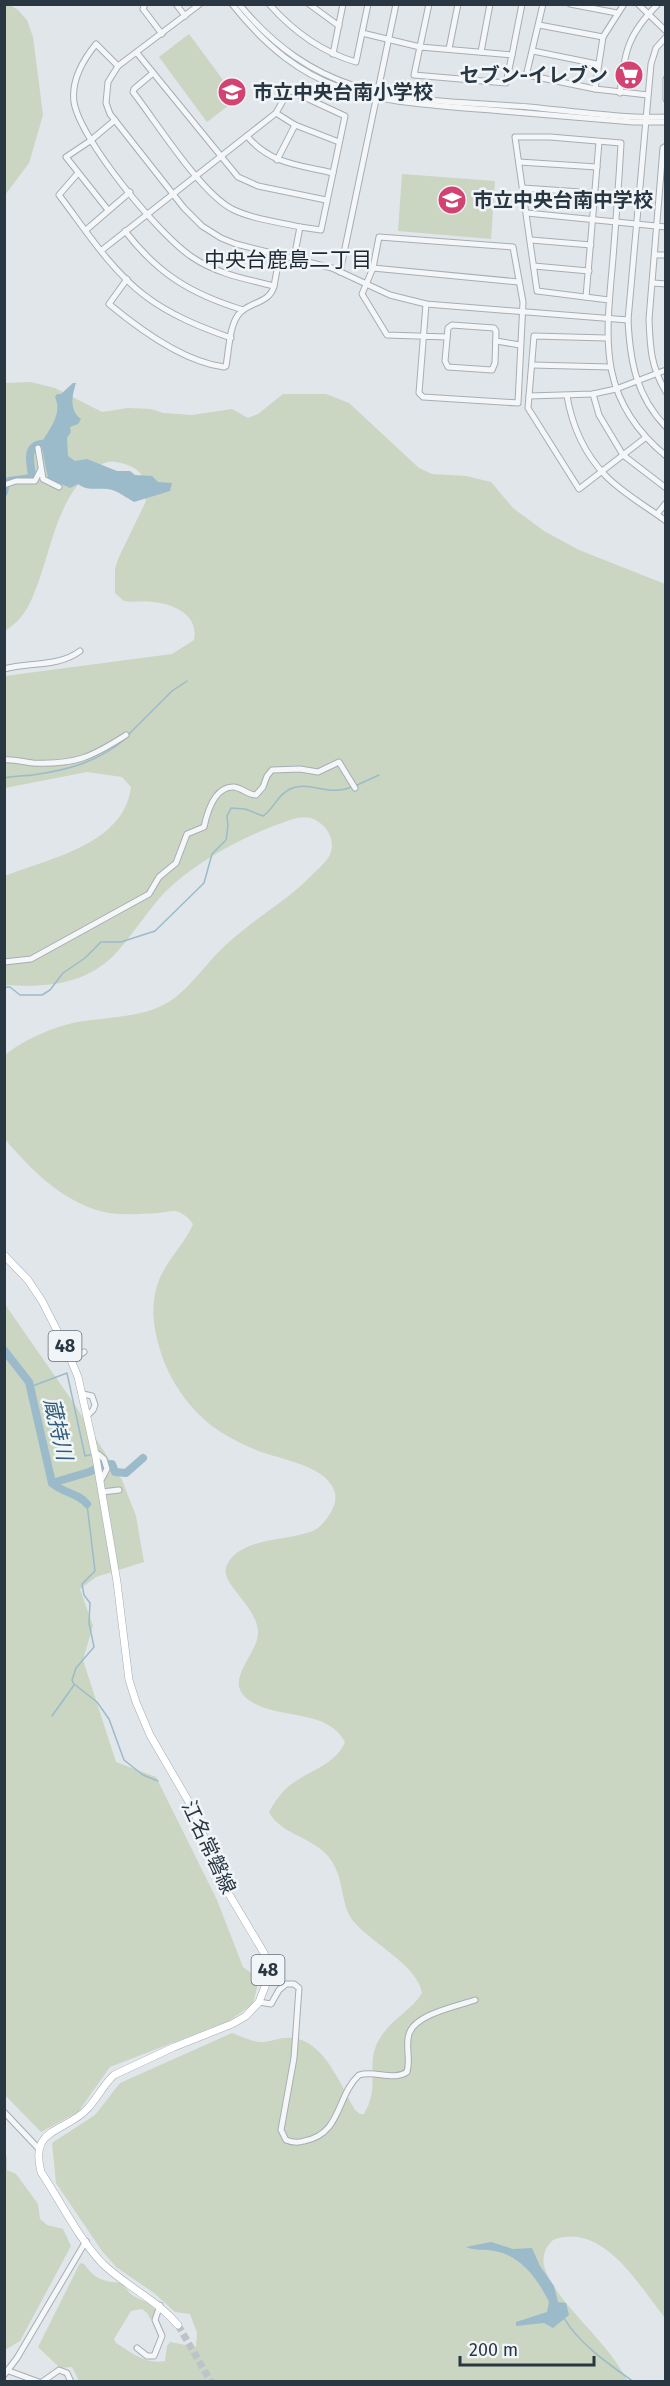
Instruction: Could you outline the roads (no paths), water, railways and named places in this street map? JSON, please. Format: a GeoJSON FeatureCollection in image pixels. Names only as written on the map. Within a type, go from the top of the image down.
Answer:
{"type":"FeatureCollection","features":[{"type":"Feature","properties":{"kind":"main road","name":"江名常磐線"},"geometry":{"type":"LineString","coordinates":[[4,1255],[28,1280],[72,1360],[83,1394],[102,1492],[117,1582],[129,1680],[150,1735],[193,1809],[220,1879],[264,1953],[268,1969],[266,1984],[259,2002]]}},
{"type":"Feature","properties":{"kind":"main road","name":"48"},"geometry":{"type":"LineString","coordinates":[[39,2149],[51,2131],[79,2116],[90,2107],[114,2074],[232,2024],[246,2016],[259,2002]]}},
{"type":"Feature","properties":{"kind":"main road"},"geometry":{"type":"LineString","coordinates":[[39,2149],[38,2161],[41,2172],[103,2263],[160,2305],[178,2325]]}},
{"type":"Feature","properties":{"kind":"street"},"geometry":{"type":"LineString","coordinates":[[145,4],[143,9],[162,34]]}},
{"type":"Feature","properties":{"kind":"street"},"geometry":{"type":"LineString","coordinates":[[176,4],[185,16]]}},
{"type":"Feature","properties":{"kind":"street"},"geometry":{"type":"LineString","coordinates":[[200,4],[118,66],[108,82],[106,103],[115,120],[172,195],[202,226],[221,238],[340,272],[390,295],[426,304],[628,320]]}},
{"type":"Feature","properties":{"kind":"street"},"geometry":{"type":"LineString","coordinates":[[232,4],[264,41],[299,67],[331,85],[416,104],[666,122]]}},
{"type":"Feature","properties":{"kind":"street"},"geometry":{"type":"LineString","coordinates":[[239,4],[268,37],[302,63],[326,76],[377,96]]}},
{"type":"Feature","properties":{"kind":"street"},"geometry":{"type":"LineString","coordinates":[[268,4],[303,36],[333,54],[356,62],[368,4]]}},
{"type":"Feature","properties":{"kind":"street"},"geometry":{"type":"LineString","coordinates":[[309,4],[339,26]]}},
{"type":"Feature","properties":{"kind":"street"},"geometry":{"type":"LineString","coordinates":[[333,54],[343,4]]}},
{"type":"Feature","properties":{"kind":"street"},"geometry":{"type":"LineString","coordinates":[[340,272],[396,4]]}},
{"type":"Feature","properties":{"kind":"street"},"geometry":{"type":"LineString","coordinates":[[429,4],[414,75],[506,83],[522,4]]}},
{"type":"Feature","properties":{"kind":"street"},"geometry":{"type":"LineString","coordinates":[[449,49],[458,4]]}},
{"type":"Feature","properties":{"kind":"street"},"geometry":{"type":"LineString","coordinates":[[481,52],[490,4]]}},
{"type":"Feature","properties":{"kind":"street"},"geometry":{"type":"LineString","coordinates":[[543,4],[527,72],[531,76],[595,89],[648,95]]}},
{"type":"Feature","properties":{"kind":"street"},"geometry":{"type":"LineString","coordinates":[[570,4],[617,14]]}},
{"type":"Feature","properties":{"kind":"street"},"geometry":{"type":"LineString","coordinates":[[595,89],[597,64],[603,37],[624,4]]}},
{"type":"Feature","properties":{"kind":"street"},"geometry":{"type":"LineString","coordinates":[[638,4],[666,31]]}},
{"type":"Feature","properties":{"kind":"street"},"geometry":{"type":"LineString","coordinates":[[620,93],[628,44],[648,14],[658,4]]}},
{"type":"Feature","properties":{"kind":"street"},"geometry":{"type":"LineString","coordinates":[[539,25],[603,37]]}},
{"type":"Feature","properties":{"kind":"street"},"geometry":{"type":"LineString","coordinates":[[362,33],[420,47],[512,55]]}},
{"type":"Feature","properties":{"kind":"street"},"geometry":{"type":"LineString","coordinates":[[666,37],[656,48],[651,64],[644,119],[628,320],[630,350],[637,380],[647,404],[666,427]]}},
{"type":"Feature","properties":{"kind":"street"},"geometry":{"type":"LineString","coordinates":[[118,66],[98,44],[86,56],[81,66],[74,99],[78,118],[90,141],[147,214],[170,238],[194,258],[219,271],[274,286]]}},
{"type":"Feature","properties":{"kind":"street"},"geometry":{"type":"LineString","coordinates":[[533,51],[597,64]]}},
{"type":"Feature","properties":{"kind":"street"},"geometry":{"type":"LineString","coordinates":[[137,53],[232,171],[248,183],[326,200]]}},
{"type":"Feature","properties":{"kind":"street"},"geometry":{"type":"LineString","coordinates":[[102,250],[196,176],[219,156],[276,113],[289,90],[345,116],[321,230],[252,216],[232,209],[217,198],[196,176],[134,92],[134,89],[153,73]]}},
{"type":"Feature","properties":{"kind":"street"},"geometry":{"type":"LineString","coordinates":[[666,79],[666,99]]}},
{"type":"Feature","properties":{"kind":"street"},"geometry":{"type":"LineString","coordinates":[[276,113],[295,125],[339,142]]}},
{"type":"Feature","properties":{"kind":"street"},"geometry":{"type":"LineString","coordinates":[[644,119],[666,117]]}},
{"type":"Feature","properties":{"kind":"street"},"geometry":{"type":"LineString","coordinates":[[108,210],[66,157],[115,120]]}},
{"type":"Feature","properties":{"kind":"street"},"geometry":{"type":"LineString","coordinates":[[277,160],[295,125]]}},
{"type":"Feature","properties":{"kind":"street"},"geometry":{"type":"LineString","coordinates":[[247,136],[266,155],[277,160],[333,173]]}},
{"type":"Feature","properties":{"kind":"street"},"geometry":{"type":"LineString","coordinates":[[609,300],[537,291],[515,137],[550,137],[621,143],[616,223],[606,338],[610,367],[616,389],[631,419],[645,438],[666,456]]}},
{"type":"Feature","properties":{"kind":"street"},"geometry":{"type":"LineString","coordinates":[[586,297],[599,142]]}},
{"type":"Feature","properties":{"kind":"street"},"geometry":{"type":"LineString","coordinates":[[666,146],[663,148],[663,198],[657,226],[649,319],[649,344],[655,374],[666,392]]}},
{"type":"Feature","properties":{"kind":"street"},"geometry":{"type":"LineString","coordinates":[[519,162],[597,167]]}},
{"type":"Feature","properties":{"kind":"street"},"geometry":{"type":"LineString","coordinates":[[78,174],[59,195],[127,279],[144,294],[177,316],[231,339]]}},
{"type":"Feature","properties":{"kind":"street"},"geometry":{"type":"LineString","coordinates":[[523,188],[595,193]]}},
{"type":"Feature","properties":{"kind":"street"},"geometry":{"type":"LineString","coordinates":[[86,230],[130,192]]}},
{"type":"Feature","properties":{"kind":"street"},"geometry":{"type":"LineString","coordinates":[[527,213],[666,227]]}},
{"type":"Feature","properties":{"kind":"street"},"geometry":{"type":"LineString","coordinates":[[294,258],[300,227]]}},
{"type":"Feature","properties":{"kind":"street"},"geometry":{"type":"LineString","coordinates":[[125,231],[155,265],[178,283],[243,310]]}},
{"type":"Feature","properties":{"kind":"street"},"geometry":{"type":"LineString","coordinates":[[426,304],[424,336],[419,393],[423,397],[518,403],[523,302],[513,247],[379,237],[373,268],[362,294],[387,335],[424,336],[447,337]]}},
{"type":"Feature","properties":{"kind":"street"},"geometry":{"type":"LineString","coordinates":[[531,240],[591,245]]}},
{"type":"Feature","properties":{"kind":"street"},"geometry":{"type":"LineString","coordinates":[[127,279],[109,304],[133,323],[172,347],[224,367],[234,322],[243,310],[270,294],[274,286],[280,254]]}},
{"type":"Feature","properties":{"kind":"street"},"geometry":{"type":"LineString","coordinates":[[655,255],[666,255]]}},
{"type":"Feature","properties":{"kind":"street"},"geometry":{"type":"LineString","coordinates":[[534,266],[589,271]]}},
{"type":"Feature","properties":{"kind":"street"},"geometry":{"type":"LineString","coordinates":[[373,268],[519,282]]}},
{"type":"Feature","properties":{"kind":"street"},"geometry":{"type":"LineString","coordinates":[[653,284],[666,284]]}},
{"type":"Feature","properties":{"kind":"street"},"geometry":{"type":"LineString","coordinates":[[452,325],[490,327],[496,331],[495,363],[492,370],[452,368],[446,364],[447,337],[448,328],[452,325]]}},
{"type":"Feature","properties":{"kind":"street"},"geometry":{"type":"LineString","coordinates":[[606,338],[534,336],[528,408],[579,489],[645,438]]}},
{"type":"Feature","properties":{"kind":"street"},"geometry":{"type":"LineString","coordinates":[[496,341],[520,345]]}},
{"type":"Feature","properties":{"kind":"street"},"geometry":{"type":"LineString","coordinates":[[532,365],[610,367]]}},
{"type":"Feature","properties":{"kind":"street"},"geometry":{"type":"LineString","coordinates":[[529,396],[593,394],[616,389],[666,370]]}},
{"type":"Feature","properties":{"kind":"street"},"geometry":{"type":"LineString","coordinates":[[593,394],[599,415],[622,455],[666,489]]}},
{"type":"Feature","properties":{"kind":"street"},"geometry":{"type":"LineString","coordinates":[[567,396],[574,428],[602,471],[666,521]]}},
{"type":"Feature","properties":{"kind":"street"},"geometry":{"type":"LineString","coordinates":[[38,448],[45,482],[59,487]]}},
{"type":"Feature","properties":{"kind":"street"},"geometry":{"type":"LineString","coordinates":[[5,485],[16,481],[35,481],[41,468]]}},
{"type":"Feature","properties":{"kind":"street"},"geometry":{"type":"LineString","coordinates":[[657,514],[666,503]]}},
{"type":"Feature","properties":{"kind":"street"},"geometry":{"type":"LineString","coordinates":[[4,669],[27,664],[65,661],[80,651]]}},
{"type":"Feature","properties":{"kind":"street"},"geometry":{"type":"LineString","coordinates":[[4,760],[31,763],[77,760],[103,751],[126,735]]}},
{"type":"Feature","properties":{"kind":"street"},"geometry":{"type":"LineString","coordinates":[[4,962],[31,959],[149,894],[159,877],[176,863],[187,834],[204,827],[210,804],[230,788],[237,788],[256,795],[272,770],[300,769],[318,772],[339,762],[355,788]]}},
{"type":"Feature","properties":{"kind":"street"},"geometry":{"type":"LineString","coordinates":[[66,1348],[72,1346],[75,1341]]}},
{"type":"Feature","properties":{"kind":"street"},"geometry":{"type":"LineString","coordinates":[[72,1360],[84,1352]]}},
{"type":"Feature","properties":{"kind":"street"},"geometry":{"type":"LineString","coordinates":[[95,1454],[103,1458],[106,1465],[106,1475],[100,1482]]}},
{"type":"Feature","properties":{"kind":"street"},"geometry":{"type":"LineString","coordinates":[[102,1492],[119,1490]]}},
{"type":"Feature","properties":{"kind":"street"},"geometry":{"type":"LineString","coordinates":[[259,2002],[271,2004],[279,1990],[286,1984],[294,1984],[299,1988],[294,2058],[281,2130],[286,2140],[298,2143],[310,2140],[329,2129],[359,2075],[368,2073],[401,2075],[407,2072],[410,2063],[409,2034],[416,2024],[437,2012],[475,2000]]}},
{"type":"Feature","properties":{"kind":"street"},"geometry":{"type":"LineString","coordinates":[[4,2112],[39,2149]]}},
{"type":"Feature","properties":{"kind":"street"},"geometry":{"type":"LineString","coordinates":[[71,2382],[67,2373],[59,2370],[40,2382],[7,2373],[86,2241]]}},
{"type":"Feature","properties":{"kind":"street"},"geometry":{"type":"LineString","coordinates":[[137,2348],[147,2356],[154,2356],[162,2336],[155,2320],[160,2305]]}},
{"type":"Feature","properties":{"kind":"water"},"geometry":{"type":"Polygon","coordinates":[[[76,383],[73,407],[81,419],[78,424],[70,427],[71,432],[67,438],[68,456],[75,461],[87,459],[117,471],[130,471],[135,475],[152,476],[158,482],[172,483],[170,491],[134,502],[110,489],[88,488],[78,484],[70,488],[48,478],[41,444],[56,415],[55,397],[76,383]]]}},
{"type":"Feature","properties":{"kind":"water"},"geometry":{"type":"Polygon","coordinates":[[[491,2242],[513,2249],[532,2248],[540,2266],[554,2286],[558,2302],[566,2303],[569,2315],[553,2328],[544,2323],[516,2326],[516,2322],[547,2312],[549,2302],[540,2285],[521,2263],[495,2251],[466,2247],[491,2242]]]}},
{"type":"Feature","properties":{"kind":"waterway"},"geometry":{"type":"LineString","coordinates":[[4,492],[6,483],[9,481],[32,478],[30,455],[33,447],[52,442]]}},
{"type":"Feature","properties":{"kind":"waterway"},"geometry":{"type":"LineString","coordinates":[[128,735],[172,691],[187,681]]}},
{"type":"Feature","properties":{"kind":"waterway"},"geometry":{"type":"LineString","coordinates":[[4,778],[46,773],[82,764],[104,754],[125,739]]}},
{"type":"Feature","properties":{"kind":"waterway"},"geometry":{"type":"LineString","coordinates":[[355,786],[379,775]]}},
{"type":"Feature","properties":{"kind":"waterway"},"geometry":{"type":"LineString","coordinates":[[4,987],[10,987],[20,995],[42,995],[50,990],[63,973],[85,958],[101,942],[121,942],[155,931],[204,883],[212,854],[226,840],[227,816],[231,808],[245,809],[263,816],[290,789],[304,786],[343,790],[351,787]]}},
{"type":"Feature","properties":{"kind":"waterway","name":"蔵持川"},"geometry":{"type":"LineString","coordinates":[[4,1350],[29,1382],[52,1483],[80,1497],[87,1504]]}},
{"type":"Feature","properties":{"kind":"waterway"},"geometry":{"type":"LineString","coordinates":[[30,1387],[67,1373],[85,1456],[93,1454]]}},
{"type":"Feature","properties":{"kind":"waterway"},"geometry":{"type":"LineString","coordinates":[[52,1483],[89,1472],[103,1465],[112,1464],[115,1472],[126,1473],[143,1458]]}},
{"type":"Feature","properties":{"kind":"waterway"},"geometry":{"type":"LineString","coordinates":[[106,1460],[112,1464]]}},
{"type":"Feature","properties":{"kind":"waterway"},"geometry":{"type":"LineString","coordinates":[[87,1504],[95,1571],[82,1584],[84,1595],[90,1603],[89,1623],[94,1647],[76,1668],[72,1680],[97,1702],[109,1719],[124,1760],[143,1775],[158,1781]]}},
{"type":"Feature","properties":{"kind":"waterway"},"geometry":{"type":"LineString","coordinates":[[52,1716],[74,1685]]}},
{"type":"Feature","properties":{"kind":"waterway"},"geometry":{"type":"LineString","coordinates":[[564,2318],[586,2345],[634,2382]]}},
{"type":"Feature","properties":{"kind":"tunnel"},"geometry":{"type":"LineString","coordinates":[[178,2325],[211,2382]]}},
{"type":"Feature","properties":{"kind":"place","name":"セブン-イレブン"},"geometry":{"type":"Point","coordinates":[629,75]}},
{"type":"Feature","properties":{"kind":"place","name":"市立中央台南小学校"},"geometry":{"type":"Point","coordinates":[232,92]}},
{"type":"Feature","properties":{"kind":"place","name":"市立中央台南中学校"},"geometry":{"type":"Point","coordinates":[452,200]}},
{"type":"Feature","properties":{"kind":"district","name":"中央台鹿島二丁目"},"geometry":{"type":"Point","coordinates":[288,260]}}]}
